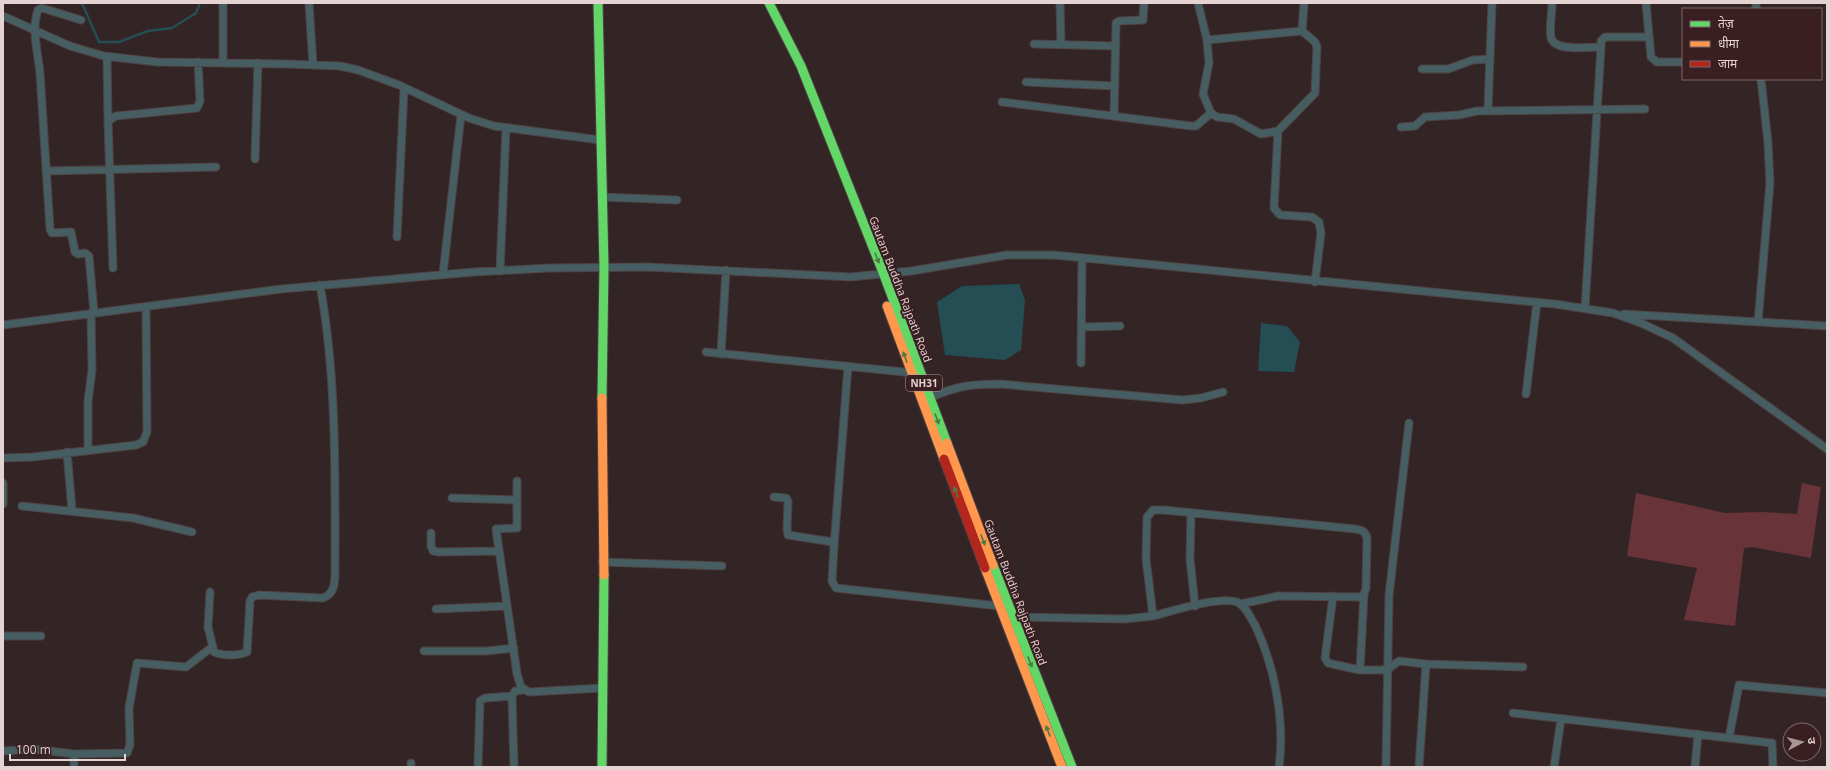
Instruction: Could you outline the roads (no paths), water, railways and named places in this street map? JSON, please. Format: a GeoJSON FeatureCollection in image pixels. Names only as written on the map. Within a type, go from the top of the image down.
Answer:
{"type":"FeatureCollection","features":[{"type":"Feature","properties":{"kind":"main road"},"geometry":{"type":"LineString","coordinates":[[598,3],[604,267],[602,369],[604,525],[602,562],[602,767]]}},
{"type":"Feature","properties":{"kind":"main road","name":"NH31"},"geometry":{"type":"LineString","coordinates":[[761,3],[802,88],[880,275],[910,373],[1062,767]]}},
{"type":"Feature","properties":{"kind":"main road","name":"Gautam Buddha Rajpath Road"},"geometry":{"type":"LineString","coordinates":[[769,3],[818,106],[880,275],[920,374],[1072,767]]}},
{"type":"Feature","properties":{"kind":"street"},"geometry":{"type":"LineString","coordinates":[[223,3],[223,62]]}},
{"type":"Feature","properties":{"kind":"street"},"geometry":{"type":"LineString","coordinates":[[309,3],[313,65]]}},
{"type":"Feature","properties":{"kind":"street"},"geometry":{"type":"LineString","coordinates":[[1060,3],[1061,44]]}},
{"type":"Feature","properties":{"kind":"street"},"geometry":{"type":"LineString","coordinates":[[1114,116],[1118,22],[1144,20],[1144,3]]}},
{"type":"Feature","properties":{"kind":"street"},"geometry":{"type":"LineString","coordinates":[[1198,3],[1207,40],[1209,63],[1203,94],[1210,114],[1217,117],[1234,119],[1260,134],[1278,131],[1315,93],[1317,47],[1315,42],[1302,31],[1207,40]]}},
{"type":"Feature","properties":{"kind":"street"},"geometry":{"type":"LineString","coordinates":[[1302,31],[1304,3]]}},
{"type":"Feature","properties":{"kind":"street"},"geometry":{"type":"LineString","coordinates":[[1488,110],[1492,3]]}},
{"type":"Feature","properties":{"kind":"street"},"geometry":{"type":"LineString","coordinates":[[1552,3],[1551,40],[1555,44],[1567,48],[1601,47]]}},
{"type":"Feature","properties":{"kind":"street"},"geometry":{"type":"LineString","coordinates":[[1646,3],[1649,50],[1653,60],[1663,62],[1682,62]]}},
{"type":"Feature","properties":{"kind":"street"},"geometry":{"type":"LineString","coordinates":[[81,20],[42,8],[38,10],[34,31],[39,71],[50,229],[52,233],[72,232],[75,252],[78,254],[85,253],[89,256],[92,313],[92,370],[88,401],[88,450]]}},
{"type":"Feature","properties":{"kind":"street"},"geometry":{"type":"LineString","coordinates":[[3,16],[70,46],[108,57],[157,62],[223,62],[340,66],[358,70],[404,88],[460,115],[494,126],[600,140]]}},
{"type":"Feature","properties":{"kind":"street"},"geometry":{"type":"LineString","coordinates":[[1585,308],[1601,41],[1605,37],[1648,37]]}},
{"type":"Feature","properties":{"kind":"street"},"geometry":{"type":"LineString","coordinates":[[1034,44],[1116,46]]}},
{"type":"Feature","properties":{"kind":"street"},"geometry":{"type":"LineString","coordinates":[[108,57],[108,121],[113,268]]}},
{"type":"Feature","properties":{"kind":"street"},"geometry":{"type":"LineString","coordinates":[[1422,69],[1448,69],[1473,60],[1490,59]]}},
{"type":"Feature","properties":{"kind":"street"},"geometry":{"type":"LineString","coordinates":[[108,121],[116,116],[197,108],[200,101],[198,62]]}},
{"type":"Feature","properties":{"kind":"street"},"geometry":{"type":"LineString","coordinates":[[255,159],[258,63]]}},
{"type":"Feature","properties":{"kind":"street"},"geometry":{"type":"LineString","coordinates":[[1758,322],[1770,183],[1768,143],[1761,80]]}},
{"type":"Feature","properties":{"kind":"street"},"geometry":{"type":"LineString","coordinates":[[1026,82],[1115,86]]}},
{"type":"Feature","properties":{"kind":"street"},"geometry":{"type":"LineString","coordinates":[[397,237],[404,88]]}},
{"type":"Feature","properties":{"kind":"street"},"geometry":{"type":"LineString","coordinates":[[1002,102],[1190,126],[1196,126],[1210,114]]}},
{"type":"Feature","properties":{"kind":"street"},"geometry":{"type":"LineString","coordinates":[[1401,127],[1416,126],[1425,117],[1459,115],[1477,110],[1645,109]]}},
{"type":"Feature","properties":{"kind":"street"},"geometry":{"type":"LineString","coordinates":[[443,274],[460,115]]}},
{"type":"Feature","properties":{"kind":"street"},"geometry":{"type":"LineString","coordinates":[[500,271],[506,128]]}},
{"type":"Feature","properties":{"kind":"street"},"geometry":{"type":"LineString","coordinates":[[1278,131],[1274,208],[1280,215],[1312,217],[1319,222],[1321,233],[1315,282]]}},
{"type":"Feature","properties":{"kind":"street"},"geometry":{"type":"LineString","coordinates":[[46,172],[216,167]]}},
{"type":"Feature","properties":{"kind":"street"},"geometry":{"type":"LineString","coordinates":[[602,197],[677,200]]}},
{"type":"Feature","properties":{"kind":"street"},"geometry":{"type":"LineString","coordinates":[[3,325],[320,285],[443,274],[604,267],[726,270],[850,277],[880,275],[1008,255],[1054,255],[1315,282],[1537,302],[1614,313],[1827,326]]}},
{"type":"Feature","properties":{"kind":"street"},"geometry":{"type":"LineString","coordinates":[[1081,363],[1082,258]]}},
{"type":"Feature","properties":{"kind":"street"},"geometry":{"type":"LineString","coordinates":[[721,354],[726,270]]}},
{"type":"Feature","properties":{"kind":"street"},"geometry":{"type":"LineString","coordinates":[[210,592],[208,627],[214,652],[219,654],[242,654],[247,652],[250,601],[252,597],[259,595],[323,598],[331,593],[334,584],[335,440],[333,388],[327,324],[320,285]]}},
{"type":"Feature","properties":{"kind":"street"},"geometry":{"type":"LineString","coordinates":[[1526,394],[1537,302]]}},
{"type":"Feature","properties":{"kind":"street"},"geometry":{"type":"LineString","coordinates":[[3,458],[34,457],[143,442],[146,437],[146,307]]}},
{"type":"Feature","properties":{"kind":"street"},"geometry":{"type":"LineString","coordinates":[[1614,313],[1641,323],[1673,338],[1827,449]]}},
{"type":"Feature","properties":{"kind":"street"},"geometry":{"type":"LineString","coordinates":[[1081,327],[1120,326]]}},
{"type":"Feature","properties":{"kind":"street"},"geometry":{"type":"LineString","coordinates":[[706,352],[920,374]]}},
{"type":"Feature","properties":{"kind":"street"},"geometry":{"type":"LineString","coordinates":[[848,366],[832,581],[836,588],[999,606]]}},
{"type":"Feature","properties":{"kind":"street"},"geometry":{"type":"LineString","coordinates":[[929,398],[950,389],[975,384],[1182,400],[1201,398],[1224,392]]}},
{"type":"Feature","properties":{"kind":"street"},"geometry":{"type":"LineString","coordinates":[[1386,767],[1390,587],[1409,423]]}},
{"type":"Feature","properties":{"kind":"street"},"geometry":{"type":"LineString","coordinates":[[67,452],[72,510]]}},
{"type":"Feature","properties":{"kind":"street"},"geometry":{"type":"LineString","coordinates":[[517,481],[517,528],[496,529],[519,682],[524,690]]}},
{"type":"Feature","properties":{"kind":"street"},"geometry":{"type":"LineString","coordinates":[[3,483],[3,504]]}},
{"type":"Feature","properties":{"kind":"street"},"geometry":{"type":"LineString","coordinates":[[774,497],[786,498],[788,501],[788,535],[830,540],[833,542],[834,546]]}},
{"type":"Feature","properties":{"kind":"street"},"geometry":{"type":"LineString","coordinates":[[452,498],[517,500]]}},
{"type":"Feature","properties":{"kind":"street"},"geometry":{"type":"LineString","coordinates":[[22,506],[72,510],[133,518],[192,532]]}},
{"type":"Feature","properties":{"kind":"street"},"geometry":{"type":"LineString","coordinates":[[1153,616],[1146,560],[1146,517],[1148,513],[1157,510],[1362,530],[1368,538],[1360,670]]}},
{"type":"Feature","properties":{"kind":"street"},"geometry":{"type":"LineString","coordinates":[[1191,513],[1190,560],[1195,606]]}},
{"type":"Feature","properties":{"kind":"street"},"geometry":{"type":"LineString","coordinates":[[431,533],[431,546],[433,551],[499,551]]}},
{"type":"Feature","properties":{"kind":"street"},"geometry":{"type":"LineString","coordinates":[[602,562],[722,566]]}},
{"type":"Feature","properties":{"kind":"street"},"geometry":{"type":"LineString","coordinates":[[1013,617],[1125,619],[1153,616],[1195,606],[1231,601],[1241,604],[1278,596],[1354,597],[1364,594]]}},
{"type":"Feature","properties":{"kind":"street"},"geometry":{"type":"LineString","coordinates":[[1333,596],[1326,660],[1332,664],[1360,670],[1387,670],[1399,661],[1426,664],[1523,667]]}},
{"type":"Feature","properties":{"kind":"street"},"geometry":{"type":"LineString","coordinates":[[1241,604],[1249,614],[1266,648],[1271,667],[1280,728],[1279,767]]}},
{"type":"Feature","properties":{"kind":"street"},"geometry":{"type":"LineString","coordinates":[[436,609],[508,606]]}},
{"type":"Feature","properties":{"kind":"street"},"geometry":{"type":"LineString","coordinates":[[3,636],[41,636]]}},
{"type":"Feature","properties":{"kind":"street"},"geometry":{"type":"LineString","coordinates":[[3,751],[33,749],[74,754],[123,754],[129,750],[129,708],[137,663],[186,667],[212,647]]}},
{"type":"Feature","properties":{"kind":"street"},"geometry":{"type":"LineString","coordinates":[[424,651],[486,651],[514,648]]}},
{"type":"Feature","properties":{"kind":"street"},"geometry":{"type":"LineString","coordinates":[[1419,767],[1426,664]]}},
{"type":"Feature","properties":{"kind":"street"},"geometry":{"type":"LineString","coordinates":[[1729,738],[1739,685],[1827,693]]}},
{"type":"Feature","properties":{"kind":"street"},"geometry":{"type":"LineString","coordinates":[[514,767],[512,696],[515,691],[524,690],[540,692],[602,688]]}},
{"type":"Feature","properties":{"kind":"street"},"geometry":{"type":"LineString","coordinates":[[478,767],[480,701],[485,698],[512,696]]}},
{"type":"Feature","properties":{"kind":"street"},"geometry":{"type":"LineString","coordinates":[[1513,713],[1772,743],[1773,767]]}},
{"type":"Feature","properties":{"kind":"street"},"geometry":{"type":"LineString","coordinates":[[1554,767],[1561,719]]}},
{"type":"Feature","properties":{"kind":"street"},"geometry":{"type":"LineString","coordinates":[[1695,767],[1698,734]]}},
{"type":"Feature","properties":{"kind":"street"},"geometry":{"type":"LineString","coordinates":[[74,754],[74,767]]}},
{"type":"Feature","properties":{"kind":"water"},"geometry":{"type":"Polygon","coordinates":[[[1019,284],[1025,300],[1021,350],[1005,360],[945,355],[937,302],[962,286],[1019,284]]]}},
{"type":"Feature","properties":{"kind":"water"},"geometry":{"type":"Polygon","coordinates":[[[1261,323],[1287,326],[1300,342],[1294,372],[1258,371],[1261,323]]]}},
{"type":"Feature","properties":{"kind":"waterway"},"geometry":{"type":"LineString","coordinates":[[82,3],[99,42],[119,42],[148,31],[172,28],[196,13],[200,3]]}}]}
